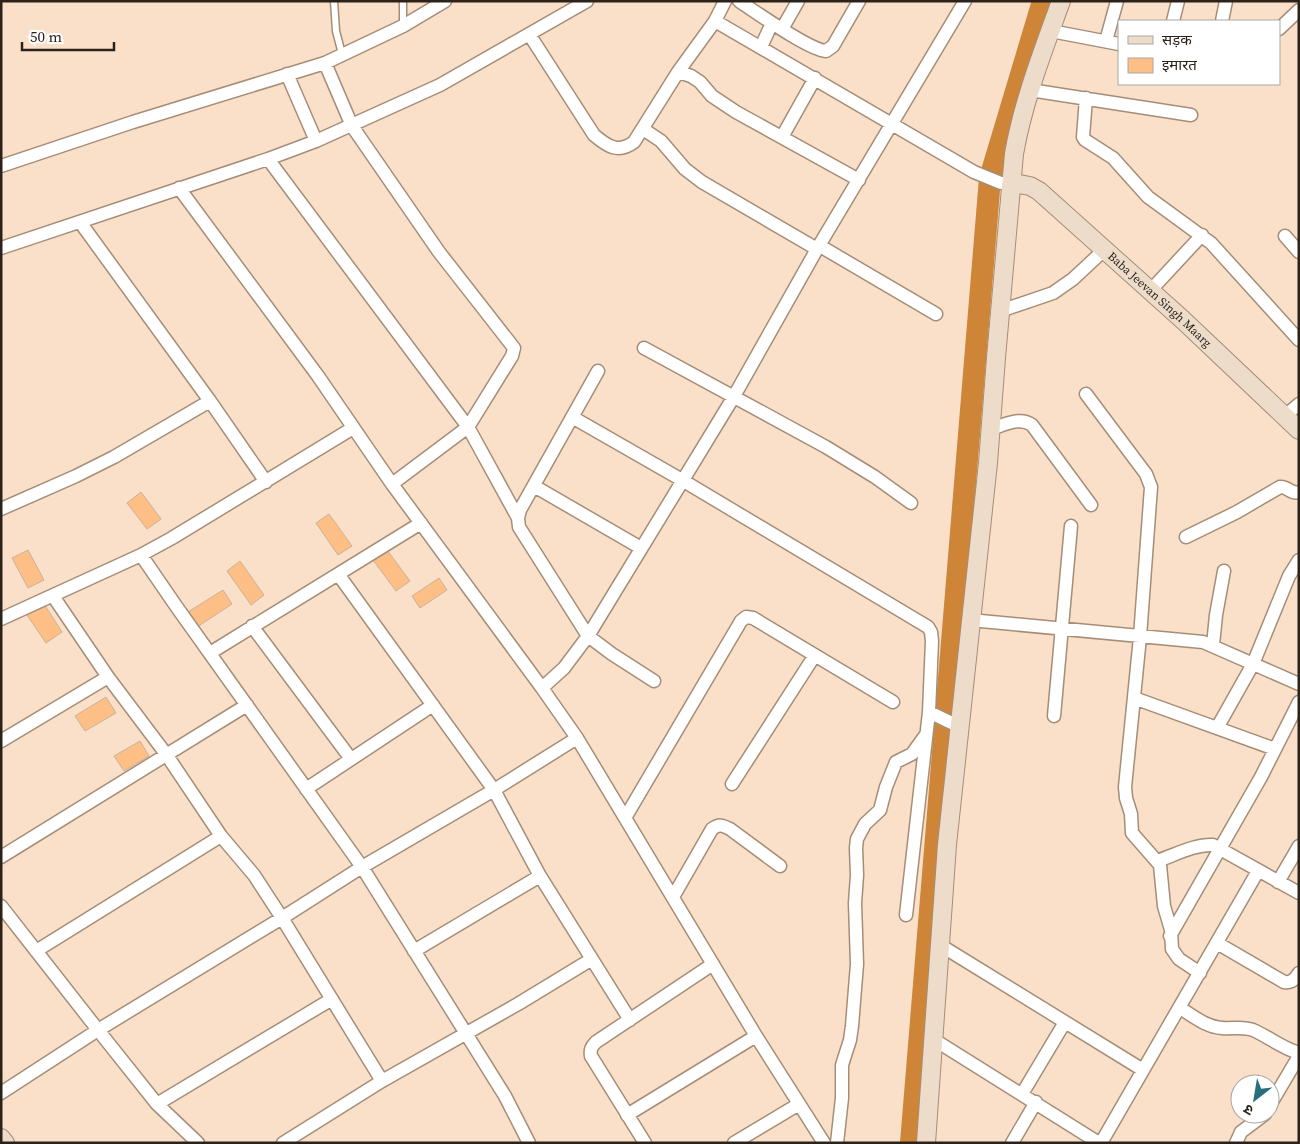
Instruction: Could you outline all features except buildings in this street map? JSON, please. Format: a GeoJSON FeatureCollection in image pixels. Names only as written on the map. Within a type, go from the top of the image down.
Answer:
{"type":"FeatureCollection","features":[{"type":"Feature","properties":{"kind":"street"},"geometry":{"type":"LineString","coordinates":[[1,166],[133,122],[325,63],[404,26],[445,1]]}},
{"type":"Feature","properties":{"kind":"street"},"geometry":{"type":"LineString","coordinates":[[1,248],[268,159],[352,126],[440,85],[586,1]]}},
{"type":"Feature","properties":{"kind":"street"},"geometry":{"type":"LineString","coordinates":[[529,34],[588,126],[605,144],[612,147],[628,146],[634,142],[643,129],[678,72],[715,21],[725,1]]}},
{"type":"Feature","properties":{"kind":"street"},"geometry":{"type":"LineString","coordinates":[[739,1],[777,26],[826,51],[834,46],[859,1]]}},
{"type":"Feature","properties":{"kind":"street"},"geometry":{"type":"LineString","coordinates":[[761,47],[798,1]]}},
{"type":"Feature","properties":{"kind":"street"},"geometry":{"type":"LineString","coordinates":[[542,688],[564,668],[588,636],[733,398],[818,247],[966,1]]}},
{"type":"Feature","properties":{"kind":"street"},"geometry":{"type":"LineString","coordinates":[[926,1143],[956,725],[970,620],[991,429],[1007,224],[1007,183],[1017,136],[1030,90],[1061,1]]}},
{"type":"Feature","properties":{"kind":"street"},"geometry":{"type":"LineString","coordinates":[[1106,41],[1116,1]]}},
{"type":"Feature","properties":{"kind":"street"},"geometry":{"type":"LineString","coordinates":[[1173,20],[1178,1]]}},
{"type":"Feature","properties":{"kind":"street"},"geometry":{"type":"LineString","coordinates":[[1222,20],[1226,1]]}},
{"type":"Feature","properties":{"kind":"street"},"geometry":{"type":"LineString","coordinates":[[1280,28],[1299,10]]}},
{"type":"Feature","properties":{"kind":"street"},"geometry":{"type":"LineString","coordinates":[[715,21],[892,122],[974,172],[1007,183]]}},
{"type":"Feature","properties":{"kind":"street"},"geometry":{"type":"LineString","coordinates":[[1051,31],[1118,44]]}},
{"type":"Feature","properties":{"kind":"street"},"geometry":{"type":"LineString","coordinates":[[325,63],[352,126],[439,252],[513,344],[514,348],[512,356],[468,427],[392,484]]}},
{"type":"Feature","properties":{"kind":"street"},"geometry":{"type":"LineString","coordinates":[[678,72],[691,76],[700,82],[719,101],[859,180]]}},
{"type":"Feature","properties":{"kind":"street"},"geometry":{"type":"LineString","coordinates":[[287,74],[316,141]]}},
{"type":"Feature","properties":{"kind":"street"},"geometry":{"type":"LineString","coordinates":[[782,137],[815,78]]}},
{"type":"Feature","properties":{"kind":"street"},"geometry":{"type":"LineString","coordinates":[[1030,90],[1191,115]]}},
{"type":"Feature","properties":{"kind":"street"},"geometry":{"type":"LineString","coordinates":[[1086,98],[1083,137],[1085,140],[1113,158],[1140,189],[1158,205],[1202,235],[1224,256],[1299,340]]}},
{"type":"Feature","properties":{"kind":"street"},"geometry":{"type":"LineString","coordinates":[[643,129],[661,141],[685,169],[702,182],[936,314]]}},
{"type":"Feature","properties":{"kind":"street"},"geometry":{"type":"LineString","coordinates":[[268,159],[468,427],[518,518],[519,527],[588,636],[612,654],[654,680]]}},
{"type":"Feature","properties":{"kind":"street","name":"Baba Jeevan Singh Maarg"},"geometry":{"type":"LineString","coordinates":[[1007,183],[1025,184],[1035,188],[1150,291],[1299,430]]}},
{"type":"Feature","properties":{"kind":"street"},"geometry":{"type":"LineString","coordinates":[[179,188],[318,376],[392,484],[577,738],[756,1036],[824,1143]]}},
{"type":"Feature","properties":{"kind":"street"},"geometry":{"type":"LineString","coordinates":[[80,222],[210,401],[266,482]]}},
{"type":"Feature","properties":{"kind":"street"},"geometry":{"type":"LineString","coordinates":[[1150,291],[1202,235]]}},
{"type":"Feature","properties":{"kind":"street"},"geometry":{"type":"LineString","coordinates":[[1285,236],[1299,252]]}},
{"type":"Feature","properties":{"kind":"street"},"geometry":{"type":"LineString","coordinates":[[1000,311],[1053,293],[1069,282],[1104,250]]}},
{"type":"Feature","properties":{"kind":"street"},"geometry":{"type":"LineString","coordinates":[[644,348],[826,447],[911,503]]}},
{"type":"Feature","properties":{"kind":"street"},"geometry":{"type":"LineString","coordinates":[[518,518],[598,371]]}},
{"type":"Feature","properties":{"kind":"street"},"geometry":{"type":"LineString","coordinates":[[1086,394],[1150,480],[1151,494],[1140,637],[1125,787],[1126,798],[1131,814],[1132,833],[1157,861],[1161,870],[1164,906],[1170,924],[1170,943],[1174,955],[1200,973]]}},
{"type":"Feature","properties":{"kind":"street"},"geometry":{"type":"LineString","coordinates":[[1,509],[114,457],[210,401]]}},
{"type":"Feature","properties":{"kind":"street"},"geometry":{"type":"LineString","coordinates":[[1285,416],[1299,404]]}},
{"type":"Feature","properties":{"kind":"street"},"geometry":{"type":"LineString","coordinates":[[572,418],[682,480],[928,627],[931,632],[932,641],[932,713],[926,734],[906,914]]}},
{"type":"Feature","properties":{"kind":"street"},"geometry":{"type":"LineString","coordinates":[[991,429],[1019,420],[1032,425],[1090,505]]}},
{"type":"Feature","properties":{"kind":"street"},"geometry":{"type":"LineString","coordinates":[[1,619],[141,555],[266,482],[353,428]]}},
{"type":"Feature","properties":{"kind":"street"},"geometry":{"type":"LineString","coordinates":[[534,486],[642,548]]}},
{"type":"Feature","properties":{"kind":"street"},"geometry":{"type":"LineString","coordinates":[[1186,537],[1280,488],[1286,488],[1292,493],[1299,492]]}},
{"type":"Feature","properties":{"kind":"street"},"geometry":{"type":"LineString","coordinates":[[210,653],[421,523]]}},
{"type":"Feature","properties":{"kind":"street"},"geometry":{"type":"LineString","coordinates":[[1054,716],[1071,526]]}},
{"type":"Feature","properties":{"kind":"street"},"geometry":{"type":"LineString","coordinates":[[141,555],[362,867],[505,1096],[530,1143]]}},
{"type":"Feature","properties":{"kind":"street"},"geometry":{"type":"LineString","coordinates":[[1217,728],[1253,664],[1289,576],[1299,560]]}},
{"type":"Feature","properties":{"kind":"street"},"geometry":{"type":"LineString","coordinates":[[1213,645],[1224,570]]}},
{"type":"Feature","properties":{"kind":"street"},"geometry":{"type":"LineString","coordinates":[[338,574],[494,790],[540,876],[630,1020]]}},
{"type":"Feature","properties":{"kind":"street"},"geometry":{"type":"LineString","coordinates":[[53,596],[108,677],[166,754],[221,836],[254,875],[382,1081]]}},
{"type":"Feature","properties":{"kind":"street"},"geometry":{"type":"LineString","coordinates":[[625,818],[741,621],[746,617],[753,618],[893,702]]}},
{"type":"Feature","properties":{"kind":"street"},"geometry":{"type":"LineString","coordinates":[[970,620],[1193,641],[1213,645],[1299,684]]}},
{"type":"Feature","properties":{"kind":"street"},"geometry":{"type":"LineString","coordinates":[[252,626],[351,759]]}},
{"type":"Feature","properties":{"kind":"street"},"geometry":{"type":"LineString","coordinates":[[732,784],[815,655]]}},
{"type":"Feature","properties":{"kind":"street"},"geometry":{"type":"LineString","coordinates":[[1,741],[108,677]]}},
{"type":"Feature","properties":{"kind":"street"},"geometry":{"type":"LineString","coordinates":[[1134,698],[1275,749]]}},
{"type":"Feature","properties":{"kind":"street"},"geometry":{"type":"LineString","coordinates":[[1170,936],[1221,848],[1299,702]]}},
{"type":"Feature","properties":{"kind":"street"},"geometry":{"type":"LineString","coordinates":[[1,857],[247,704]]}},
{"type":"Feature","properties":{"kind":"street"},"geometry":{"type":"LineString","coordinates":[[306,789],[433,705]]}},
{"type":"Feature","properties":{"kind":"street"},"geometry":{"type":"LineString","coordinates":[[932,713],[956,725]]}},
{"type":"Feature","properties":{"kind":"street"},"geometry":{"type":"LineString","coordinates":[[837,1143],[842,1098],[842,1065],[850,1040],[856,972],[855,903],[857,839],[865,824],[880,810],[886,787],[896,762],[912,754],[926,734]]}},
{"type":"Feature","properties":{"kind":"street"},"geometry":{"type":"LineString","coordinates":[[1,1093],[98,1030],[362,867],[494,790],[577,738]]}},
{"type":"Feature","properties":{"kind":"street"},"geometry":{"type":"LineString","coordinates":[[673,897],[712,829],[717,825],[730,829],[780,866]]}},
{"type":"Feature","properties":{"kind":"street"},"geometry":{"type":"LineString","coordinates":[[36,952],[221,836]]}},
{"type":"Feature","properties":{"kind":"street"},"geometry":{"type":"LineString","coordinates":[[1157,861],[1207,845],[1221,848],[1299,893]]}},
{"type":"Feature","properties":{"kind":"street"},"geometry":{"type":"LineString","coordinates":[[1278,882],[1299,846]]}},
{"type":"Feature","properties":{"kind":"street"},"geometry":{"type":"LineString","coordinates":[[933,1039],[1022,1094],[1105,1141],[1258,871]]}},
{"type":"Feature","properties":{"kind":"street"},"geometry":{"type":"LineString","coordinates":[[414,951],[540,876]]}},
{"type":"Feature","properties":{"kind":"street"},"geometry":{"type":"LineString","coordinates":[[1,906],[158,1104],[198,1143]]}},
{"type":"Feature","properties":{"kind":"street"},"geometry":{"type":"LineString","coordinates":[[1217,944],[1284,982],[1294,981],[1299,973]]}},
{"type":"Feature","properties":{"kind":"street"},"geometry":{"type":"LineString","coordinates":[[940,945],[1144,1070]]}},
{"type":"Feature","properties":{"kind":"street"},"geometry":{"type":"LineString","coordinates":[[284,1143],[382,1081],[466,1034],[592,959]]}},
{"type":"Feature","properties":{"kind":"street"},"geometry":{"type":"LineString","coordinates":[[645,1143],[626,1115],[590,1052],[596,1042],[713,964]]}},
{"type":"Feature","properties":{"kind":"street"},"geometry":{"type":"LineString","coordinates":[[158,1104],[332,999]]}},
{"type":"Feature","properties":{"kind":"street"},"geometry":{"type":"LineString","coordinates":[[1180,1008],[1208,1025],[1221,1028],[1253,1030],[1299,1054],[1280,1087]]}},
{"type":"Feature","properties":{"kind":"street"},"geometry":{"type":"LineString","coordinates":[[1022,1094],[1066,1022]]}},
{"type":"Feature","properties":{"kind":"street"},"geometry":{"type":"LineString","coordinates":[[626,1115],[756,1036]]}},
{"type":"Feature","properties":{"kind":"street"},"geometry":{"type":"LineString","coordinates":[[1012,1143],[1036,1102]]}},
{"type":"Feature","properties":{"kind":"street"},"geometry":{"type":"LineString","coordinates":[[734,1143],[799,1104]]}},
{"type":"Feature","properties":{"kind":"street"},"geometry":{"type":"LineString","coordinates":[[1236,1143],[1241,1132],[1252,1124]]}},
{"type":"Feature","properties":{"kind":"street"},"geometry":{"type":"LineString","coordinates":[[1,1138],[5,1143]]}},
{"type":"Feature","properties":{"kind":"lane"},"geometry":{"type":"LineString","coordinates":[[334,1],[336,31],[342,54]]}},
{"type":"Feature","properties":{"kind":"lane"},"geometry":{"type":"LineString","coordinates":[[403,1],[404,26]]}},
{"type":"Feature","properties":{"kind":"waterway"},"geometry":{"type":"LineString","coordinates":[[911,1143],[990,178],[1043,1]]}}]}
